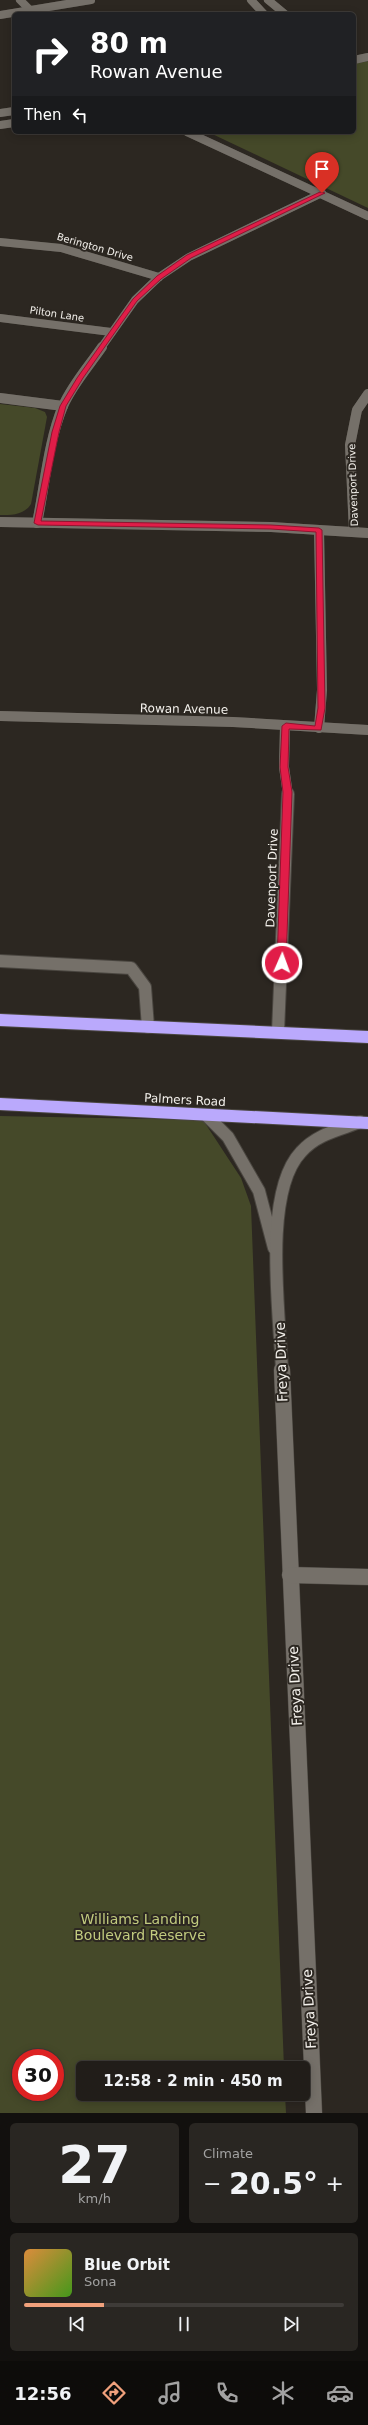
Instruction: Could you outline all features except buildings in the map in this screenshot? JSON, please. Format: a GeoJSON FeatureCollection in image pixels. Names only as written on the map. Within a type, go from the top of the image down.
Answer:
{"type":"FeatureCollection","features":[{"type":"Feature","properties":{"kind":"highway"},"geometry":{"type":"LineString","coordinates":[[0,1020],[368,1036]]}},
{"type":"Feature","properties":{"kind":"highway","name":"Palmers Road"},"geometry":{"type":"LineString","coordinates":[[0,1104],[364,1123]]}},
{"type":"Feature","properties":{"kind":"street"},"geometry":{"type":"LineString","coordinates":[[20,0],[31,11]]}},
{"type":"Feature","properties":{"kind":"street"},"geometry":{"type":"LineString","coordinates":[[23,12],[91,0]]}},
{"type":"Feature","properties":{"kind":"street"},"geometry":{"type":"LineString","coordinates":[[251,0],[262,12]]}},
{"type":"Feature","properties":{"kind":"street"},"geometry":{"type":"LineString","coordinates":[[268,0],[283,12]]}},
{"type":"Feature","properties":{"kind":"street"},"geometry":{"type":"LineString","coordinates":[[0,15],[12,13]]}},
{"type":"Feature","properties":{"kind":"street"},"geometry":{"type":"LineString","coordinates":[[356,60],[368,57]]}},
{"type":"Feature","properties":{"kind":"street"},"geometry":{"type":"LineString","coordinates":[[0,113],[12,111]]}},
{"type":"Feature","properties":{"kind":"street"},"geometry":{"type":"LineString","coordinates":[[0,125],[12,123]]}},
{"type":"Feature","properties":{"kind":"street"},"geometry":{"type":"LineString","coordinates":[[192,134],[322,193],[368,216]]}},
{"type":"Feature","properties":{"kind":"street"},"geometry":{"type":"LineString","coordinates":[[38,523],[55,432],[63,406],[72,389],[135,300],[159,277],[189,256],[322,193]]}},
{"type":"Feature","properties":{"kind":"street","name":"Berington Drive"},"geometry":{"type":"LineString","coordinates":[[0,242],[28,242],[58,246],[159,277]]}},
{"type":"Feature","properties":{"kind":"street","name":"Pilton Lane"},"geometry":{"type":"LineString","coordinates":[[0,318],[37,321],[111,332]]}},
{"type":"Feature","properties":{"kind":"street","name":"Davenport Drive"},"geometry":{"type":"LineString","coordinates":[[354,532],[350,445],[357,410],[368,394]]}},
{"type":"Feature","properties":{"kind":"street"},"geometry":{"type":"LineString","coordinates":[[0,398],[63,406]]}},
{"type":"Feature","properties":{"kind":"street"},"geometry":{"type":"LineString","coordinates":[[0,522],[271,527],[368,533]]}},
{"type":"Feature","properties":{"kind":"street"},"geometry":{"type":"LineString","coordinates":[[319,530],[322,690],[319,728]]}},
{"type":"Feature","properties":{"kind":"street","name":"Rowan Avenue"},"geometry":{"type":"LineString","coordinates":[[0,716],[233,722],[368,730]]}},
{"type":"Feature","properties":{"kind":"street","name":"Davenport Drive"},"geometry":{"type":"LineString","coordinates":[[278,1032],[288,792],[284,767],[286,726]]}},
{"type":"Feature","properties":{"kind":"street"},"geometry":{"type":"LineString","coordinates":[[0,961],[131,968],[142,977],[147,989],[148,1027]]}},
{"type":"Feature","properties":{"kind":"street","name":"Freya Drive"},"geometry":{"type":"LineString","coordinates":[[206,1115],[228,1137],[259,1192],[277,1258]]}},
{"type":"Feature","properties":{"kind":"street","name":"Freya Drive"},"geometry":{"type":"LineString","coordinates":[[314,2113],[277,1258],[280,1197],[283,1177],[288,1168],[314,1140],[364,1123]]}},
{"type":"Feature","properties":{"kind":"street"},"geometry":{"type":"LineString","coordinates":[[290,1575],[368,1577]]}},
{"type":"Feature","properties":{"kind":"green space"},"geometry":{"type":"Polygon","coordinates":[[[368,61],[368,208],[212,134],[356,134],[356,64],[368,61]]]}},
{"type":"Feature","properties":{"kind":"green space"},"geometry":{"type":"Polygon","coordinates":[[[0,404],[35,408],[45,412],[47,417],[31,504],[28,508],[21,512],[0,515],[0,404]]]}},
{"type":"Feature","properties":{"kind":"green space","name":"Williams Landing Boulevard Reserve"},"geometry":{"type":"Polygon","coordinates":[[[0,1116],[203,1120],[241,1178],[251,1206],[284,2061],[76,2061],[76,2101],[285,2101],[286,2113],[0,2113],[0,1116]]]}},
{"type":"Feature","properties":{"kind":"route"},"geometry":{"type":"LineString","coordinates":[[282,963],[288,792],[284,767],[286,726],[319,728],[322,708],[320,666],[320,594],[318,566],[319,530],[271,527],[38,523],[55,432],[63,406],[72,389],[135,300],[159,277],[189,256],[322,193]]}}]}
